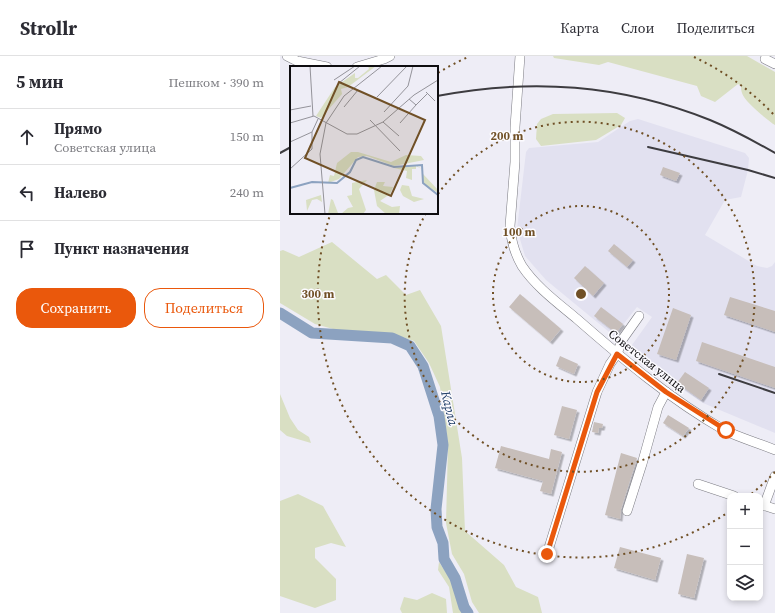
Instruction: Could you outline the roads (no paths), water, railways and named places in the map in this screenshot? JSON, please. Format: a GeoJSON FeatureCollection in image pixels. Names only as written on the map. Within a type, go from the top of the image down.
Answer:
{"type":"FeatureCollection","features":[{"type":"Feature","properties":{"kind":"street"},"geometry":{"type":"LineString","coordinates":[[287,56],[297,61],[323,66]]}},
{"type":"Feature","properties":{"kind":"street"},"geometry":{"type":"LineString","coordinates":[[360,66],[390,56]]}},
{"type":"Feature","properties":{"kind":"street","name":"Советская улица"},"geometry":{"type":"LineString","coordinates":[[520,56],[515,127],[515,162],[510,226],[515,251],[522,266],[531,278],[617,354],[666,392],[726,430],[775,450]]}},
{"type":"Feature","properties":{"kind":"street"},"geometry":{"type":"LineString","coordinates":[[765,59],[775,64]]}},
{"type":"Feature","properties":{"kind":"street"},"geometry":{"type":"LineString","coordinates":[[547,554],[597,392],[617,354],[622,340],[639,316]]}},
{"type":"Feature","properties":{"kind":"street"},"geometry":{"type":"LineString","coordinates":[[627,511],[658,407],[666,392]]}},
{"type":"Feature","properties":{"kind":"street"},"geometry":{"type":"LineString","coordinates":[[763,503],[775,476]]}},
{"type":"Feature","properties":{"kind":"street"},"geometry":{"type":"LineString","coordinates":[[698,484],[727,494]]}},
{"type":"Feature","properties":{"kind":"street"},"geometry":{"type":"LineString","coordinates":[[763,505],[775,509]]}},
{"type":"Feature","properties":{"kind":"waterway","name":"Карла"},"geometry":{"type":"LineString","coordinates":[[280,313],[312,333],[392,338],[410,346],[423,366],[439,416],[443,445],[436,509],[437,527],[443,543],[444,559],[455,578],[464,607],[468,613]]}},
{"type":"Feature","properties":{"kind":"railway"},"geometry":{"type":"LineString","coordinates":[[438,96],[472,90],[541,86],[609,92],[676,108],[710,120],[743,135],[775,153]]}},
{"type":"Feature","properties":{"kind":"railway"},"geometry":{"type":"LineString","coordinates":[[648,147],[748,170],[775,178]]}},
{"type":"Feature","properties":{"kind":"railway"},"geometry":{"type":"LineString","coordinates":[[280,153],[290,148]]}},
{"type":"Feature","properties":{"kind":"railway"},"geometry":{"type":"LineString","coordinates":[[719,374],[775,393]]}}]}
